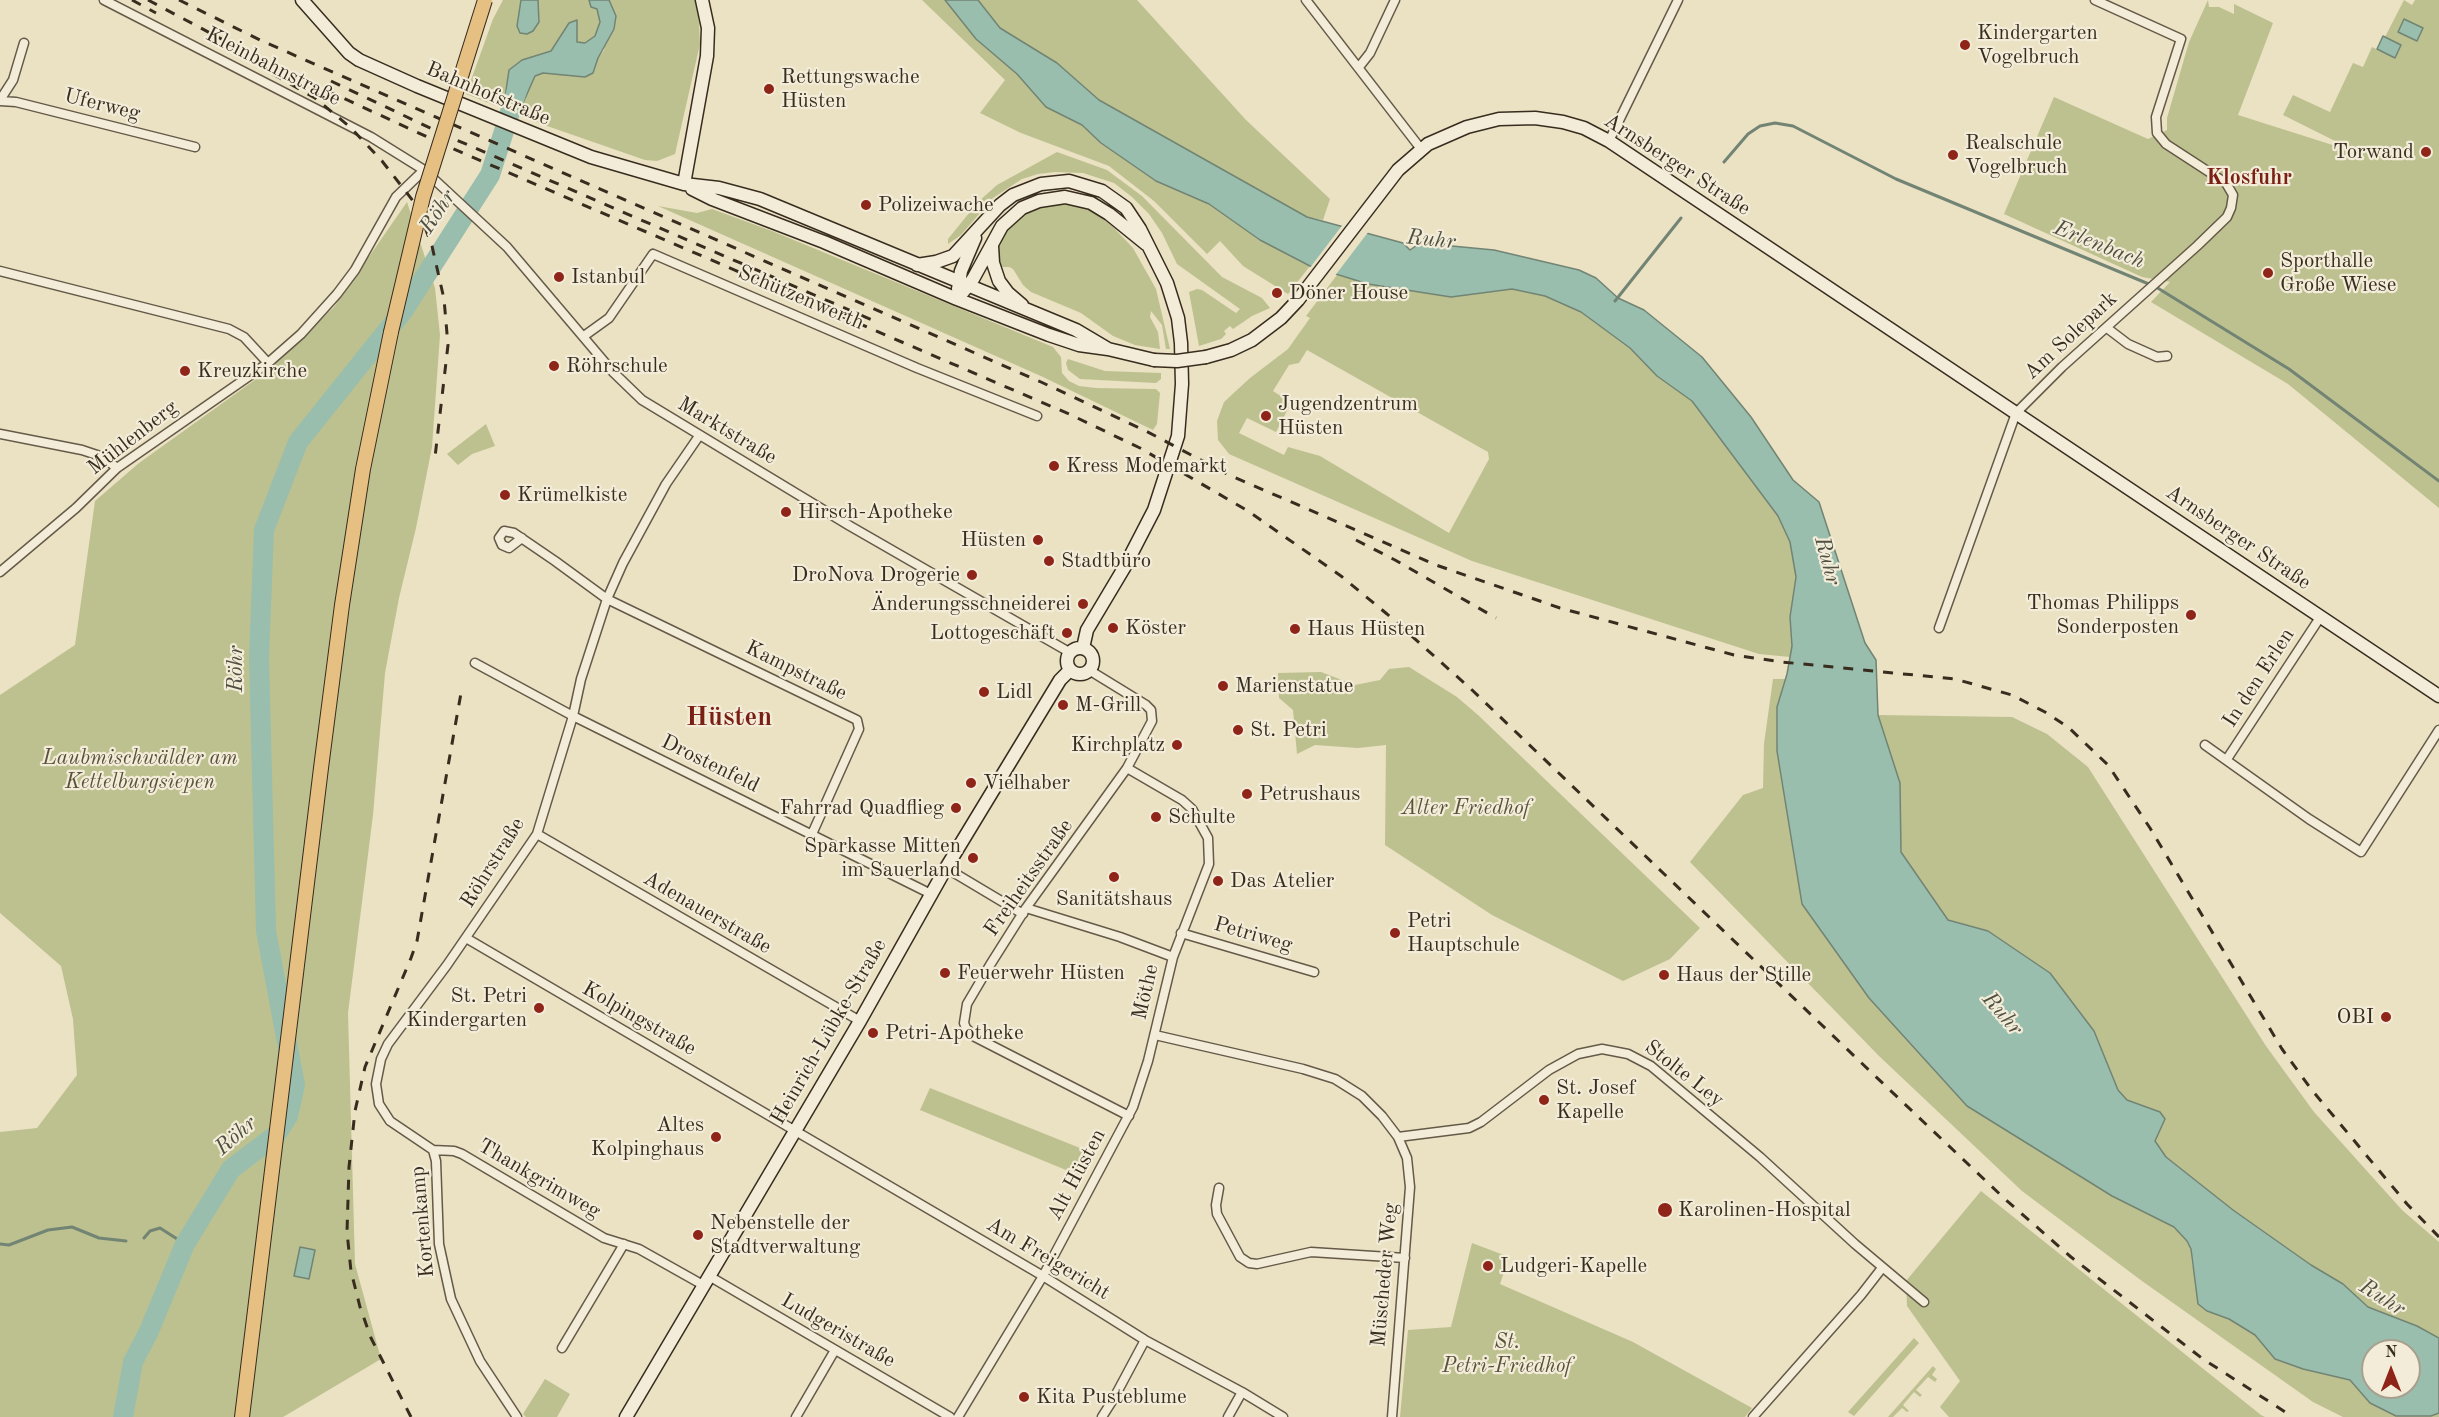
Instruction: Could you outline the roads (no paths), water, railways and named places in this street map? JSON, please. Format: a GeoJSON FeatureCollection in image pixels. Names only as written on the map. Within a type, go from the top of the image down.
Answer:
{"type":"FeatureCollection","features":[{"type":"Feature","properties":{"kind":"main road"},"geometry":{"type":"LineString","coordinates":[[242,1417],[321,768],[363,468],[382,370],[423,197],[485,0]]}},
{"type":"Feature","properties":{"kind":"street","name":"Kleinbahnstraße"},"geometry":{"type":"LineString","coordinates":[[104,0],[371,137],[424,170]]}},
{"type":"Feature","properties":{"kind":"street","name":"Bahnhofstraße"},"geometry":{"type":"LineString","coordinates":[[302,0],[349,53],[359,60],[529,134],[591,157],[684,184],[719,188],[760,199],[963,284]]}},
{"type":"Feature","properties":{"kind":"street"},"geometry":{"type":"LineString","coordinates":[[684,184],[707,56],[708,28],[702,0]]}},
{"type":"Feature","properties":{"kind":"street"},"geometry":{"type":"LineString","coordinates":[[1306,0],[1421,149]]}},
{"type":"Feature","properties":{"kind":"street"},"geometry":{"type":"LineString","coordinates":[[1359,67],[1370,53],[1395,0]]}},
{"type":"Feature","properties":{"kind":"street"},"geometry":{"type":"LineString","coordinates":[[1609,141],[1678,0]]}},
{"type":"Feature","properties":{"kind":"street","name":"Am Solepark"},"geometry":{"type":"LineString","coordinates":[[2016,412],[2226,217],[2233,201],[2233,195],[2226,183],[2166,144],[2157,133],[2157,117],[2181,39],[2095,0]]}},
{"type":"Feature","properties":{"kind":"street","name":"Uferweg"},"geometry":{"type":"LineString","coordinates":[[24,43],[12,80],[0,100],[16,102],[195,147]]}},
{"type":"Feature","properties":{"kind":"street","name":"Arnsberger Straße"},"geometry":{"type":"LineString","coordinates":[[957,299],[1069,342],[1154,360],[1177,361],[1206,357],[1231,350],[1252,340],[1281,318],[1298,300],[1398,170],[1421,149],[1444,136],[1483,122],[1524,117],[1563,122],[1584,128],[1609,141],[2439,696]]}},
{"type":"Feature","properties":{"kind":"street","name":"Marktstraße"},"geometry":{"type":"LineString","coordinates":[[424,170],[487,226],[523,264],[613,372],[642,400],[699,436],[1069,652]]}},
{"type":"Feature","properties":{"kind":"street","name":"Mühlenberg"},"geometry":{"type":"LineString","coordinates":[[0,572],[76,508],[117,468],[268,363],[301,334],[338,294],[355,270],[396,197],[424,170]]}},
{"type":"Feature","properties":{"kind":"street"},"geometry":{"type":"LineString","coordinates":[[916,265],[936,262],[953,256],[1000,205],[1020,191],[1041,184],[1069,181],[1095,188],[1118,201],[1134,218],[1167,283],[1178,318],[1182,376],[1178,436],[1154,510],[1124,568],[1087,630],[1083,648]]}},
{"type":"Feature","properties":{"kind":"street","name":"Bahnhofstraße"},"geometry":{"type":"LineString","coordinates":[[684,184],[712,199],[824,242],[957,299]]}},
{"type":"Feature","properties":{"kind":"street"},"geometry":{"type":"LineString","coordinates":[[963,284],[1002,226],[1022,208],[1039,201],[1065,197],[1083,200],[1099,207],[1149,246]]}},
{"type":"Feature","properties":{"kind":"street"},"geometry":{"type":"LineString","coordinates":[[957,299],[979,229]]}},
{"type":"Feature","properties":{"kind":"street","name":"Arnsberger Straße"},"geometry":{"type":"LineString","coordinates":[[992,243],[993,263],[999,281],[1013,298],[1030,311]]}},
{"type":"Feature","properties":{"kind":"street","name":"Schützenwerth"},"geometry":{"type":"LineString","coordinates":[[584,336],[609,318],[652,254],[917,368],[1037,416]]}},
{"type":"Feature","properties":{"kind":"street"},"geometry":{"type":"LineString","coordinates":[[0,271],[229,329],[244,337],[268,363]]}},
{"type":"Feature","properties":{"kind":"street","name":"Arnsberger Straße"},"geometry":{"type":"LineString","coordinates":[[963,284],[1076,330],[1108,349]]}},
{"type":"Feature","properties":{"kind":"street"},"geometry":{"type":"LineString","coordinates":[[2107,328],[2128,344],[2157,357],[2167,356]]}},
{"type":"Feature","properties":{"kind":"street"},"geometry":{"type":"LineString","coordinates":[[1939,628],[2016,412]]}},
{"type":"Feature","properties":{"kind":"street"},"geometry":{"type":"LineString","coordinates":[[0,434],[82,450],[103,457],[117,468]]}},
{"type":"Feature","properties":{"kind":"street","name":"Röhrstraße"},"geometry":{"type":"LineString","coordinates":[[376,1089],[378,1070],[388,1044],[466,938],[537,834],[573,716],[580,679],[607,599],[623,563],[666,484],[699,436]]}},
{"type":"Feature","properties":{"kind":"street"},"geometry":{"type":"LineString","coordinates":[[522,538],[607,599]]}},
{"type":"Feature","properties":{"kind":"street","name":"Kampstraße"},"geometry":{"type":"LineString","coordinates":[[607,599],[857,720],[859,729],[812,834]]}},
{"type":"Feature","properties":{"kind":"street","name":"In den Erlen"},"geometry":{"type":"LineString","coordinates":[[2227,759],[2320,616]]}},
{"type":"Feature","properties":{"kind":"street"},"geometry":{"type":"LineString","coordinates":[[1075,648],[1083,648],[1092,656],[1093,663],[1089,670],[1081,674],[1070,670],[1066,661],[1069,652],[1075,648]]}},
{"type":"Feature","properties":{"kind":"street","name":"Drostenfeld"},"geometry":{"type":"LineString","coordinates":[[475,663],[573,716],[931,894]]}},
{"type":"Feature","properties":{"kind":"street","name":"Heinrich-Lübke-Straße"},"geometry":{"type":"LineString","coordinates":[[626,1417],[860,1022],[946,868],[1059,680],[1070,670]]}},
{"type":"Feature","properties":{"kind":"street","name":"Freiheitsstraße"},"geometry":{"type":"LineString","coordinates":[[1089,670],[1146,705],[1152,715],[1149,727],[1127,768],[1025,911],[990,965],[968,1004],[963,1018],[966,1028],[975,1037],[1129,1116]]}},
{"type":"Feature","properties":{"kind":"street","name":"In den Erlen"},"geometry":{"type":"LineString","coordinates":[[2205,745],[2309,819],[2361,852],[2439,730]]}},
{"type":"Feature","properties":{"kind":"street","name":"Möthe"},"geometry":{"type":"LineString","coordinates":[[1127,768],[1187,804],[1208,838],[1209,864],[1173,957],[1155,1035],[1303,1069],[1335,1079],[1362,1096],[1382,1116],[1398,1137]]}},
{"type":"Feature","properties":{"kind":"street","name":"Adenauerstraße"},"geometry":{"type":"LineString","coordinates":[[537,834],[860,1022]]}},
{"type":"Feature","properties":{"kind":"street"},"geometry":{"type":"LineString","coordinates":[[946,868],[1025,911],[1120,938],[1173,957]]}},
{"type":"Feature","properties":{"kind":"street","name":"Petriweg"},"geometry":{"type":"LineString","coordinates":[[1181,933],[1314,972]]}},
{"type":"Feature","properties":{"kind":"street","name":"Kolpingstraße"},"geometry":{"type":"LineString","coordinates":[[466,938],[795,1131]]}},
{"type":"Feature","properties":{"kind":"street","name":"Alt Hüsten"},"geometry":{"type":"LineString","coordinates":[[958,1417],[1043,1276],[1129,1116],[1145,1074],[1155,1035]]}},
{"type":"Feature","properties":{"kind":"street","name":"Stolte Ley"},"geometry":{"type":"LineString","coordinates":[[1398,1137],[1469,1128],[1481,1122],[1549,1070],[1578,1054],[1602,1049],[1628,1054],[1647,1063],[1760,1157],[1882,1268],[1924,1302]]}},
{"type":"Feature","properties":{"kind":"street","name":"Thankgrimweg"},"geometry":{"type":"LineString","coordinates":[[376,1089],[382,1110],[390,1121],[433,1150],[454,1151],[462,1154],[604,1238],[639,1249],[706,1281]]}},
{"type":"Feature","properties":{"kind":"street","name":"Am Freigericht"},"geometry":{"type":"LineString","coordinates":[[795,1131],[1043,1276],[1145,1340],[1242,1392],[1283,1417]]}},
{"type":"Feature","properties":{"kind":"street","name":"Müscheder Weg"},"geometry":{"type":"LineString","coordinates":[[1392,1417],[1410,1178],[1407,1158],[1398,1137]]}},
{"type":"Feature","properties":{"kind":"street","name":"Kortenkamp"},"geometry":{"type":"LineString","coordinates":[[433,1150],[436,1161],[438,1236],[451,1299],[480,1361],[517,1417]]}},
{"type":"Feature","properties":{"kind":"street"},"geometry":{"type":"LineString","coordinates":[[1219,1188],[1217,1214],[1240,1257],[1249,1263],[1257,1264],[1311,1252],[1405,1258]]}},
{"type":"Feature","properties":{"kind":"street"},"geometry":{"type":"LineString","coordinates":[[562,1348],[624,1244]]}},
{"type":"Feature","properties":{"kind":"street"},"geometry":{"type":"LineString","coordinates":[[1753,1417],[1882,1268]]}},
{"type":"Feature","properties":{"kind":"street","name":"Ludgeristraße"},"geometry":{"type":"LineString","coordinates":[[706,1281],[834,1350],[950,1417]]}},
{"type":"Feature","properties":{"kind":"street"},"geometry":{"type":"LineString","coordinates":[[1102,1417],[1145,1340]]}},
{"type":"Feature","properties":{"kind":"street"},"geometry":{"type":"LineString","coordinates":[[796,1417],[834,1350]]}},
{"type":"Feature","properties":{"kind":"street"},"geometry":{"type":"LineString","coordinates":[[1228,1417],[1242,1392]]}},
{"type":"Feature","properties":{"kind":"water"},"geometry":{"type":"Polygon","coordinates":[[[521,0],[538,0],[539,22],[533,31],[527,34],[520,33],[517,26],[521,0]]]}},
{"type":"Feature","properties":{"kind":"water"},"geometry":{"type":"Polygon","coordinates":[[[589,0],[609,0],[616,16],[614,29],[598,58],[593,73],[585,77],[543,73],[535,76],[519,112],[504,104],[509,70],[522,60],[551,51],[569,23],[577,20],[577,42],[585,43],[595,36],[600,22],[597,9],[591,7],[589,0]]]}},
{"type":"Feature","properties":{"kind":"water","name":"Ruhr"},"geometry":{"type":"Polygon","coordinates":[[[945,0],[978,0],[1000,28],[1057,63],[1099,100],[1307,217],[1403,243],[1410,250],[1420,243],[1494,250],[1579,270],[1596,278],[1618,298],[1644,310],[1702,357],[1751,417],[1793,480],[1819,502],[1865,643],[1876,660],[1878,715],[1900,783],[1901,852],[1948,920],[1988,931],[2050,973],[2094,1031],[2118,1090],[2127,1100],[2160,1112],[2165,1119],[2155,1141],[2166,1157],[2233,1210],[2311,1265],[2343,1284],[2368,1307],[2417,1326],[2439,1338],[2439,1413],[2431,1416],[2396,1416],[2367,1399],[2421,1399],[2421,1339],[2361,1339],[2361,1393],[2350,1380],[2303,1369],[2275,1359],[2255,1335],[2229,1319],[2207,1311],[2198,1304],[2191,1249],[2174,1227],[2112,1196],[1967,1106],[1869,998],[1802,904],[1777,751],[1777,707],[1787,674],[1792,646],[1790,617],[1796,577],[1790,542],[1778,516],[1692,401],[1657,376],[1630,348],[1581,312],[1545,296],[1512,289],[1451,297],[1368,284],[1310,266],[1260,240],[1209,204],[1156,181],[1101,143],[1082,125],[1046,107],[1017,74],[976,39],[945,0]]]}},
{"type":"Feature","properties":{"kind":"water"},"geometry":{"type":"Polygon","coordinates":[[[2404,19],[2423,28],[2417,41],[2398,32],[2404,19]]]}},
{"type":"Feature","properties":{"kind":"water"},"geometry":{"type":"Polygon","coordinates":[[[2383,36],[2401,45],[2395,58],[2377,49],[2383,36]]]}},
{"type":"Feature","properties":{"kind":"water"},"geometry":{"type":"Polygon","coordinates":[[[300,1247],[315,1250],[309,1279],[294,1276],[300,1247]]]}},
{"type":"Feature","properties":{"kind":"waterway","name":"Röhr"},"geometry":{"type":"LineString","coordinates":[[123,1417],[133,1362],[149,1331],[185,1244],[231,1169],[276,1135],[288,1116],[295,1085],[266,931],[259,657],[264,530],[298,442],[403,311],[490,175],[519,84]]}},
{"type":"Feature","properties":{"kind":"waterway","name":"Erlenbach"},"geometry":{"type":"LineString","coordinates":[[1724,162],[1748,134],[1760,126],[1775,123],[1793,126],[1896,179],[2156,287],[2289,369],[2439,481]]}},
{"type":"Feature","properties":{"kind":"waterway"},"geometry":{"type":"LineString","coordinates":[[1615,301],[1681,218]]}},
{"type":"Feature","properties":{"kind":"waterway"},"geometry":{"type":"LineString","coordinates":[[0,1244],[9,1245],[48,1230],[72,1227],[99,1238],[126,1241]]}},
{"type":"Feature","properties":{"kind":"waterway"},"geometry":{"type":"LineString","coordinates":[[144,1238],[150,1231],[160,1228],[185,1244]]}},
{"type":"Feature","properties":{"kind":"railway"},"geometry":{"type":"LineString","coordinates":[[132,0],[156,13]]}},
{"type":"Feature","properties":{"kind":"railway"},"geometry":{"type":"LineString","coordinates":[[148,0],[263,61],[449,147],[1069,414],[1140,448],[1248,511],[1341,576],[1471,689],[2006,1200],[2071,1257],[2203,1359],[2293,1417]]}},
{"type":"Feature","properties":{"kind":"railway"},"geometry":{"type":"LineString","coordinates":[[179,0],[262,41],[1041,382],[1146,431],[1227,474],[1436,565],[1560,608],[1734,655],[1955,679],[2012,695],[2045,712],[2068,727],[2108,765],[2150,828],[2282,1049],[2311,1089],[2407,1204],[2439,1237]]}},
{"type":"Feature","properties":{"kind":"railway"},"geometry":{"type":"LineString","coordinates":[[273,74],[315,98],[350,127],[382,161],[417,206],[432,246],[444,299],[448,345],[435,457]]}},
{"type":"Feature","properties":{"kind":"railway"},"geometry":{"type":"LineString","coordinates":[[331,81],[445,135],[879,323]]}},
{"type":"Feature","properties":{"kind":"railway"},"geometry":{"type":"LineString","coordinates":[[1356,540],[1496,618]]}},
{"type":"Feature","properties":{"kind":"railway"},"geometry":{"type":"LineString","coordinates":[[411,1417],[371,1338],[351,1271],[347,1232],[349,1167],[355,1111],[365,1067],[417,941],[461,693]]}},
{"type":"Feature","properties":{"kind":"place","name":"Kindergarten Vogelbruch"},"geometry":{"type":"Point","coordinates":[1965,45]}},
{"type":"Feature","properties":{"kind":"place","name":"Rettungswache Hüsten"},"geometry":{"type":"Point","coordinates":[769,89]}},
{"type":"Feature","properties":{"kind":"place","name":"Torwand"},"geometry":{"type":"Point","coordinates":[2426,152]}},
{"type":"Feature","properties":{"kind":"place","name":"Realschule Vogelbruch"},"geometry":{"type":"Point","coordinates":[1953,155]}},
{"type":"Feature","properties":{"kind":"place","name":"Polizeiwache"},"geometry":{"type":"Point","coordinates":[866,205]}},
{"type":"Feature","properties":{"kind":"place","name":"Sporthalle Große Wiese"},"geometry":{"type":"Point","coordinates":[2268,273]}},
{"type":"Feature","properties":{"kind":"place","name":"Istanbul"},"geometry":{"type":"Point","coordinates":[559,277]}},
{"type":"Feature","properties":{"kind":"place","name":"Döner House"},"geometry":{"type":"Point","coordinates":[1277,293]}},
{"type":"Feature","properties":{"kind":"place","name":"Röhrschule"},"geometry":{"type":"Point","coordinates":[554,366]}},
{"type":"Feature","properties":{"kind":"place","name":"Kreuzkirche"},"geometry":{"type":"Point","coordinates":[185,371]}},
{"type":"Feature","properties":{"kind":"place","name":"Jugendzentrum Hüsten"},"geometry":{"type":"Point","coordinates":[1266,416]}},
{"type":"Feature","properties":{"kind":"place","name":"Kress Modemarkt"},"geometry":{"type":"Point","coordinates":[1054,466]}},
{"type":"Feature","properties":{"kind":"place","name":"Krümelkiste"},"geometry":{"type":"Point","coordinates":[505,495]}},
{"type":"Feature","properties":{"kind":"place","name":"Hirsch-Apotheke"},"geometry":{"type":"Point","coordinates":[786,512]}},
{"type":"Feature","properties":{"kind":"place","name":"Hüsten"},"geometry":{"type":"Point","coordinates":[1038,540]}},
{"type":"Feature","properties":{"kind":"place","name":"Stadtbüro"},"geometry":{"type":"Point","coordinates":[1049,561]}},
{"type":"Feature","properties":{"kind":"place","name":"DroNova Drogerie"},"geometry":{"type":"Point","coordinates":[972,575]}},
{"type":"Feature","properties":{"kind":"place","name":"Änderungsschneiderei"},"geometry":{"type":"Point","coordinates":[1083,604]}},
{"type":"Feature","properties":{"kind":"place","name":"Thomas Philipps Sonderposten"},"geometry":{"type":"Point","coordinates":[2191,615]}},
{"type":"Feature","properties":{"kind":"place","name":"Köster"},"geometry":{"type":"Point","coordinates":[1113,628]}},
{"type":"Feature","properties":{"kind":"place","name":"Haus Hüsten"},"geometry":{"type":"Point","coordinates":[1295,629]}},
{"type":"Feature","properties":{"kind":"place","name":"Lottogeschäft"},"geometry":{"type":"Point","coordinates":[1067,633]}},
{"type":"Feature","properties":{"kind":"place","name":"Marienstatue"},"geometry":{"type":"Point","coordinates":[1223,686]}},
{"type":"Feature","properties":{"kind":"place","name":"Lidl"},"geometry":{"type":"Point","coordinates":[984,692]}},
{"type":"Feature","properties":{"kind":"place","name":"M-Grill"},"geometry":{"type":"Point","coordinates":[1063,705]}},
{"type":"Feature","properties":{"kind":"place","name":"St. Petri"},"geometry":{"type":"Point","coordinates":[1238,730]}},
{"type":"Feature","properties":{"kind":"place","name":"Kirchplatz"},"geometry":{"type":"Point","coordinates":[1177,745]}},
{"type":"Feature","properties":{"kind":"place","name":"Vielhaber"},"geometry":{"type":"Point","coordinates":[971,783]}},
{"type":"Feature","properties":{"kind":"place","name":"Petrushaus"},"geometry":{"type":"Point","coordinates":[1247,794]}},
{"type":"Feature","properties":{"kind":"place","name":"Fahrrad Quadflieg"},"geometry":{"type":"Point","coordinates":[956,808]}},
{"type":"Feature","properties":{"kind":"place","name":"Schulte"},"geometry":{"type":"Point","coordinates":[1156,817]}},
{"type":"Feature","properties":{"kind":"place","name":"Sparkasse Mitten im Sauerland"},"geometry":{"type":"Point","coordinates":[973,858]}},
{"type":"Feature","properties":{"kind":"place","name":"Sanitätshaus"},"geometry":{"type":"Point","coordinates":[1114,877]}},
{"type":"Feature","properties":{"kind":"place","name":"Das Atelier"},"geometry":{"type":"Point","coordinates":[1218,881]}},
{"type":"Feature","properties":{"kind":"place","name":"Petri Hauptschule"},"geometry":{"type":"Point","coordinates":[1395,933]}},
{"type":"Feature","properties":{"kind":"place","name":"Feuerwehr Hüsten"},"geometry":{"type":"Point","coordinates":[945,973]}},
{"type":"Feature","properties":{"kind":"place","name":"Haus der Stille"},"geometry":{"type":"Point","coordinates":[1664,975]}},
{"type":"Feature","properties":{"kind":"place","name":"St. Petri Kindergarten"},"geometry":{"type":"Point","coordinates":[539,1008]}},
{"type":"Feature","properties":{"kind":"place","name":"OBI"},"geometry":{"type":"Point","coordinates":[2386,1017]}},
{"type":"Feature","properties":{"kind":"place","name":"Petri-Apotheke"},"geometry":{"type":"Point","coordinates":[873,1033]}},
{"type":"Feature","properties":{"kind":"place","name":"St. Josef Kapelle"},"geometry":{"type":"Point","coordinates":[1544,1100]}},
{"type":"Feature","properties":{"kind":"place","name":"Altes Kolpinghaus"},"geometry":{"type":"Point","coordinates":[716,1137]}},
{"type":"Feature","properties":{"kind":"place","name":"Karolinen-Hospital"},"geometry":{"type":"Point","coordinates":[1665,1210]}},
{"type":"Feature","properties":{"kind":"place","name":"Nebenstelle der Stadtverwaltung"},"geometry":{"type":"Point","coordinates":[698,1235]}},
{"type":"Feature","properties":{"kind":"place","name":"Ludgeri-Kapelle"},"geometry":{"type":"Point","coordinates":[1488,1266]}},
{"type":"Feature","properties":{"kind":"place","name":"Kita Pusteblume"},"geometry":{"type":"Point","coordinates":[1024,1397]}},
{"type":"Feature","properties":{"kind":"district","name":"Klosfuhr"},"geometry":{"type":"Point","coordinates":[2249,178]}},
{"type":"Feature","properties":{"kind":"district","name":"Hüsten"},"geometry":{"type":"Point","coordinates":[729,718]}},
{"type":"Feature","properties":{"kind":"park label","name":"Laubmischwälder am Kettelburgsiepen"},"geometry":{"type":"Point","coordinates":[140,770]}},
{"type":"Feature","properties":{"kind":"park label","name":"Alter Friedhof"},"geometry":{"type":"Point","coordinates":[1466,808]}},
{"type":"Feature","properties":{"kind":"park label","name":"St. Petri-Friedhof"},"geometry":{"type":"Point","coordinates":[1507,1354]}}]}
